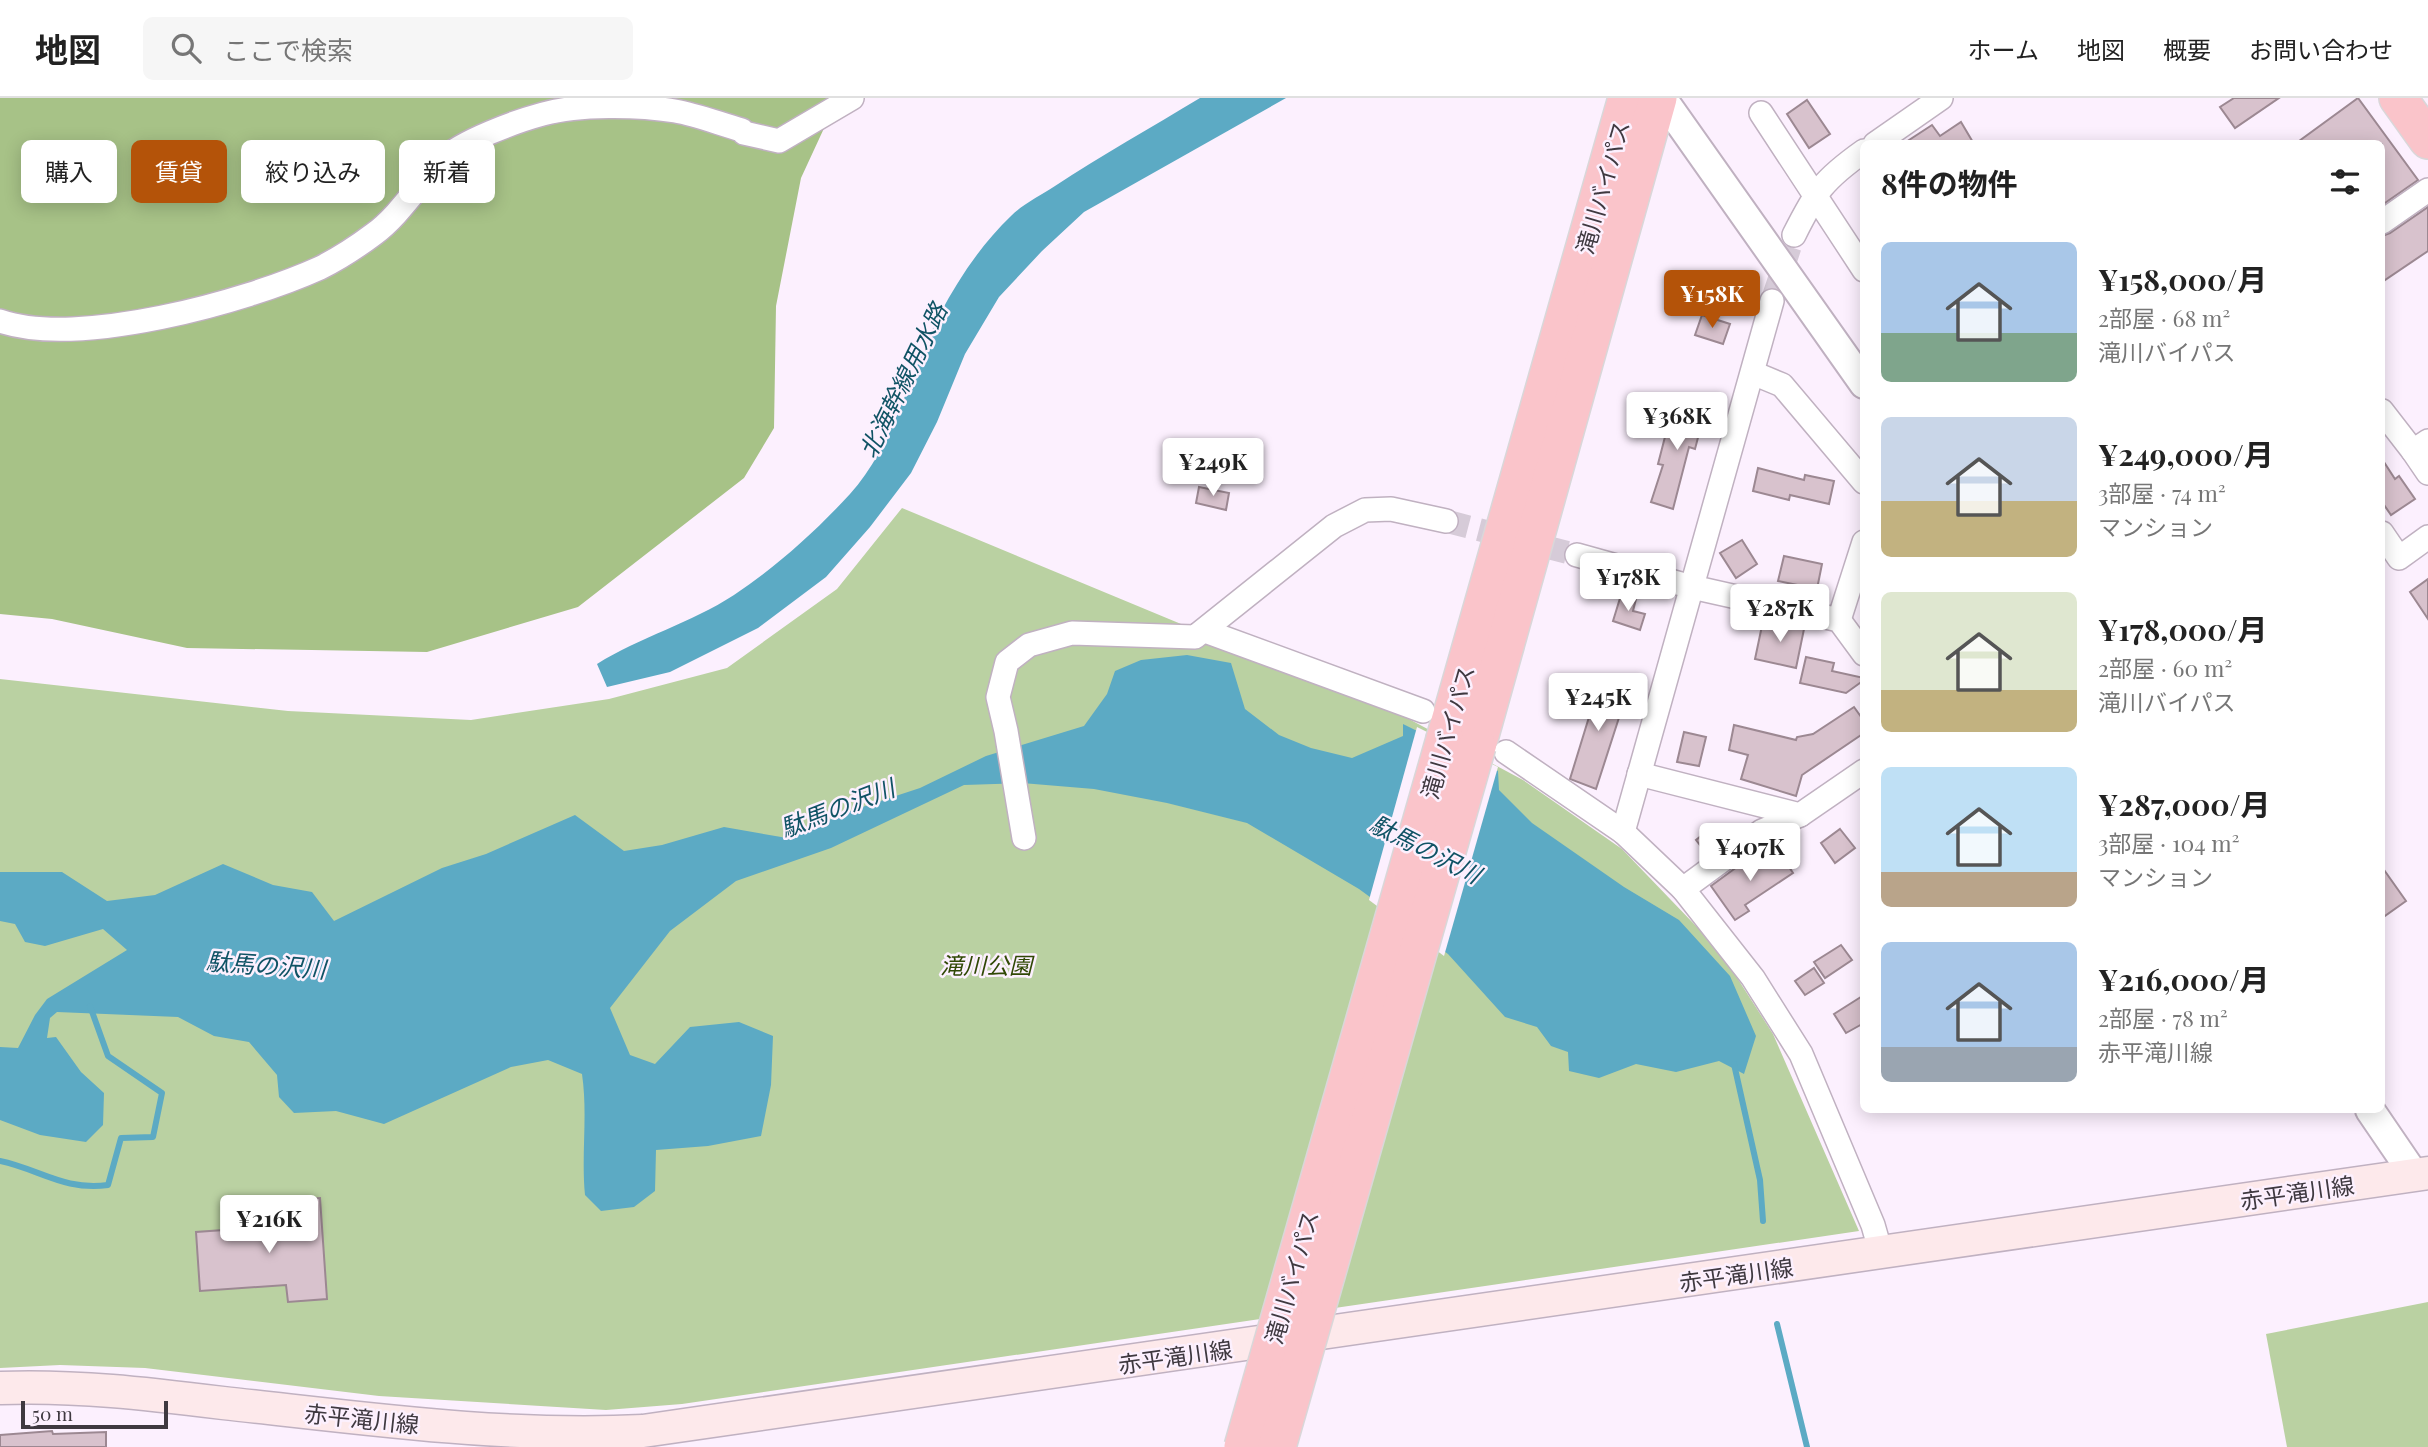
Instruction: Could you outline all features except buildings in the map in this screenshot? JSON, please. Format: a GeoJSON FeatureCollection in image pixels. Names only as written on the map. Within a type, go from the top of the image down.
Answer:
{"type":"FeatureCollection","features":[{"type":"Feature","properties":{"kind":"highway","name":"滝川バイパス"},"geometry":{"type":"LineString","coordinates":[[1243,1447],[1476,746],[1627,98]]}},
{"type":"Feature","properties":{"kind":"highway","name":"滝川バイパス"},"geometry":{"type":"LineString","coordinates":[[1278,1447],[1660,98]]}},
{"type":"Feature","properties":{"kind":"highway"},"geometry":{"type":"LineString","coordinates":[[2398,98],[2428,140]]}},
{"type":"Feature","properties":{"kind":"main road","name":"赤平滝川線"},"geometry":{"type":"LineString","coordinates":[[0,1388],[114,1391],[576,1440],[2421,1175]]}},
{"type":"Feature","properties":{"kind":"street"},"geometry":{"type":"LineString","coordinates":[[0,321],[13,326],[75,331],[163,317],[267,288],[321,267],[376,233],[444,158],[489,133],[544,114],[590,107],[675,111],[779,141],[852,98]]}},
{"type":"Feature","properties":{"kind":"street"},"geometry":{"type":"LineString","coordinates":[[1660,98],[1860,378]]}},
{"type":"Feature","properties":{"kind":"street"},"geometry":{"type":"LineString","coordinates":[[1881,140],[1941,98]]}},
{"type":"Feature","properties":{"kind":"street"},"geometry":{"type":"LineString","coordinates":[[1761,113],[1860,264]]}},
{"type":"Feature","properties":{"kind":"street"},"geometry":{"type":"LineString","coordinates":[[1794,235],[1814,195],[1834,172],[1860,154]]}},
{"type":"Feature","properties":{"kind":"street"},"geometry":{"type":"LineString","coordinates":[[2385,220],[2428,190]]}},
{"type":"Feature","properties":{"kind":"street"},"geometry":{"type":"LineString","coordinates":[[1623,832],[1772,301]]}},
{"type":"Feature","properties":{"kind":"street"},"geometry":{"type":"LineString","coordinates":[[1753,373],[1782,385],[1860,477]]}},
{"type":"Feature","properties":{"kind":"street"},"geometry":{"type":"LineString","coordinates":[[2385,414],[2420,446],[2428,473]]}},
{"type":"Feature","properties":{"kind":"street"},"geometry":{"type":"LineString","coordinates":[[1024,838],[998,697],[1007,662],[1029,645],[1072,633],[1195,638],[1335,526],[1365,510],[1391,509],[1446,521]]}},
{"type":"Feature","properties":{"kind":"street"},"geometry":{"type":"LineString","coordinates":[[2385,537],[2399,558],[2428,537]]}},
{"type":"Feature","properties":{"kind":"street"},"geometry":{"type":"LineString","coordinates":[[1839,620],[1860,554]]}},
{"type":"Feature","properties":{"kind":"street"},"geometry":{"type":"LineString","coordinates":[[1577,555],[1692,587],[1839,620],[1860,649]]}},
{"type":"Feature","properties":{"kind":"street"},"geometry":{"type":"LineString","coordinates":[[1205,631],[1423,710]]}},
{"type":"Feature","properties":{"kind":"street"},"geometry":{"type":"LineString","coordinates":[[1476,746],[1623,832],[1683,889],[1753,978],[1801,1054],[1873,1226],[1881,1253]]}},
{"type":"Feature","properties":{"kind":"street"},"geometry":{"type":"LineString","coordinates":[[1639,774],[1800,815]]}},
{"type":"Feature","properties":{"kind":"street"},"geometry":{"type":"LineString","coordinates":[[1683,889],[1762,831],[1800,815],[1860,774]]}},
{"type":"Feature","properties":{"kind":"street"},"geometry":{"type":"LineString","coordinates":[[2372,1113],[2421,1175]]}},
{"type":"Feature","properties":{"kind":"green space"},"geometry":{"type":"Polygon","coordinates":[[[0,98],[838,98],[801,178],[776,306],[774,428],[744,478],[578,607],[427,652],[187,648],[52,619],[0,614],[0,98]]]}},
{"type":"Feature","properties":{"kind":"green space","name":"滝川公園"},"geometry":{"type":"Polygon","coordinates":[[[902,508],[1407,718],[1523,780],[1622,849],[1720,951],[1773,1034],[1859,1231],[682,1404],[606,1410],[379,1396],[145,1368],[60,1365],[0,1368],[0,679],[288,711],[471,720],[609,699],[727,668],[837,589],[902,508]]]}},
{"type":"Feature","properties":{"kind":"green space"},"geometry":{"type":"Polygon","coordinates":[[[2428,1302],[2428,1447],[2287,1447],[2266,1334],[2428,1302]]]}},
{"type":"Feature","properties":{"kind":"water"},"geometry":{"type":"Polygon","coordinates":[[[1200,98],[1286,98],[1084,212],[1042,251],[999,297],[965,354],[937,422],[911,473],[870,527],[826,577],[758,628],[670,672],[607,687],[597,664],[701,614],[734,595],[795,548],[850,494],[865,475],[890,431],[929,336],[947,301],[980,250],[1011,216],[1091,163],[1200,98]]]}},
{"type":"Feature","properties":{"kind":"water"},"geometry":{"type":"Polygon","coordinates":[[[1187,655],[1231,663],[1245,709],[1279,735],[1311,748],[1352,758],[1403,736],[1403,724],[1498,771],[1499,790],[1532,823],[1624,887],[1679,920],[1730,976],[1756,1036],[1744,1074],[1719,1061],[1676,1072],[1636,1064],[1599,1078],[1569,1071],[1568,1052],[1551,1046],[1537,1027],[1505,1017],[1448,954],[1359,889],[1247,823],[1167,803],[1094,789],[1022,783],[964,785],[831,848],[736,881],[670,931],[610,1008],[630,1055],[655,1064],[690,1027],[739,1022],[773,1036],[771,1085],[761,1136],[708,1146],[656,1150],[655,1191],[634,1207],[601,1211],[585,1195],[582,1074],[548,1060],[511,1067],[384,1124],[336,1111],[294,1113],[279,1097],[277,1075],[249,1042],[214,1036],[178,1017],[57,1012],[50,1018],[47,1038],[56,1037],[81,1072],[104,1093],[103,1125],[86,1142],[40,1135],[0,1120],[0,1047],[18,1048],[35,1015],[47,999],[127,950],[103,929],[45,946],[25,942],[15,924],[0,921],[0,872],[62,872],[107,901],[155,895],[223,864],[273,885],[312,892],[334,921],[442,868],[486,854],[575,815],[624,851],[662,845],[724,827],[787,838],[850,811],[920,788],[986,756],[1084,726],[1107,694],[1115,671],[1141,660],[1187,655]]]}},
{"type":"Feature","properties":{"kind":"pier"},"geometry":{"type":"Polygon","coordinates":[[[1417,727],[1498,767],[1444,956],[1369,900],[1417,727]]]}},
{"type":"Feature","properties":{"kind":"waterway","name":"駄馬の沢川"},"geometry":{"type":"LineString","coordinates":[[0,1161],[78,1185],[108,1185],[121,1138],[153,1137],[162,1093],[108,1056],[90,1006]]}},
{"type":"Feature","properties":{"kind":"waterway","name":"駄馬の沢川"},"geometry":{"type":"LineString","coordinates":[[1734,1064],[1760,1180],[1763,1221]]}},
{"type":"Feature","properties":{"kind":"waterway","name":"駄馬の沢川"},"geometry":{"type":"LineString","coordinates":[[1777,1324],[1807,1447]]}},
{"type":"Feature","properties":{"kind":"tunnel"},"geometry":{"type":"LineString","coordinates":[[1772,301],[1794,235]]}},
{"type":"Feature","properties":{"kind":"tunnel"},"geometry":{"type":"LineString","coordinates":[[1446,521],[1577,555]]}},
{"type":"Feature","properties":{"kind":"water label","name":"北海幹線用水路"},"geometry":{"type":"Point","coordinates":[902,380]}}]}
